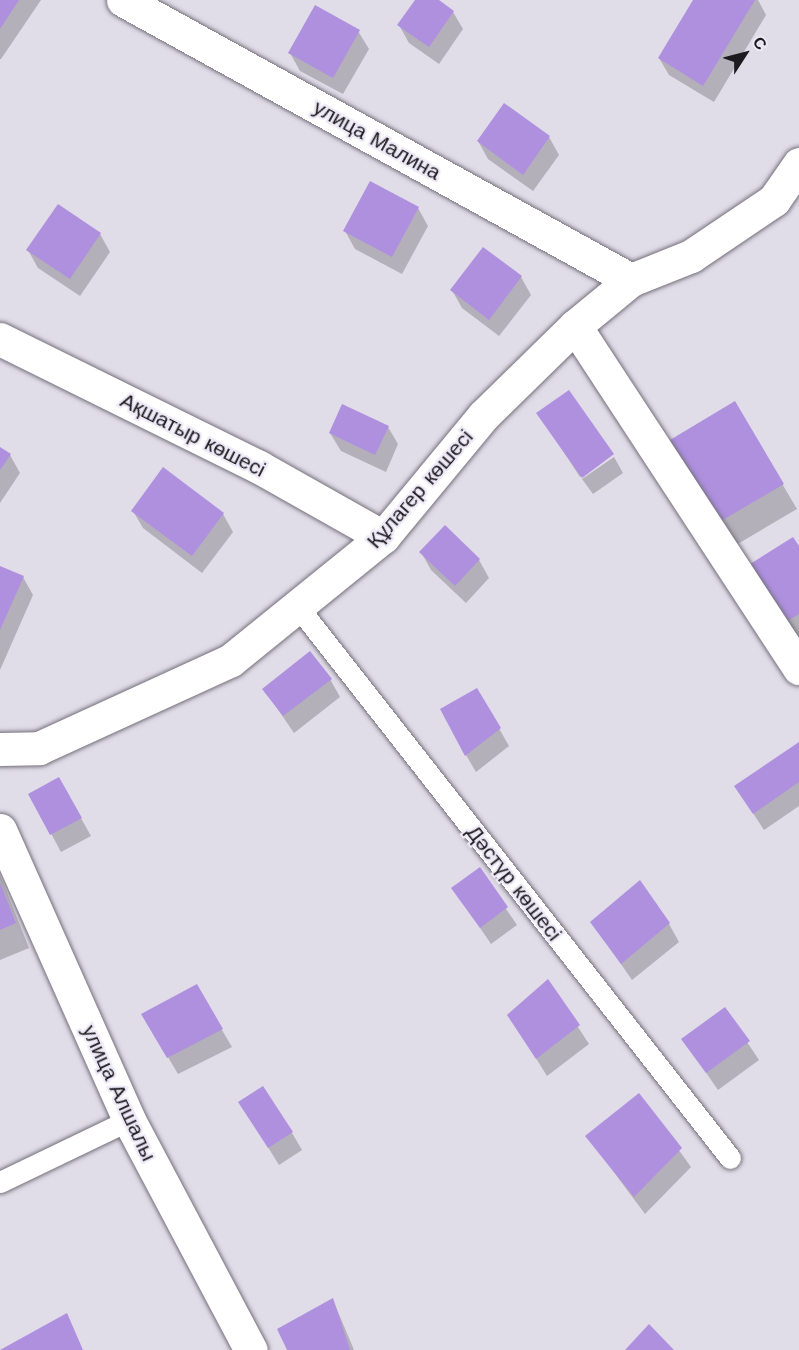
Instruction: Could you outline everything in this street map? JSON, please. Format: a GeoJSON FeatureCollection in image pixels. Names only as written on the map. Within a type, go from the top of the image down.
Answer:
{"type":"FeatureCollection","features":[{"type":"Feature","properties":{"kind":"street","name":"улица Малина"},"geometry":{"type":"LineString","coordinates":[[123,0],[631,280]]}},
{"type":"Feature","properties":{"kind":"street","name":"Құлагер көшесі"},"geometry":{"type":"LineString","coordinates":[[0,749],[39,748],[231,660],[383,537],[483,416],[575,326],[631,280],[691,256],[774,200],[799,164]]}},
{"type":"Feature","properties":{"kind":"street"},"geometry":{"type":"LineString","coordinates":[[575,326],[799,668]]}},
{"type":"Feature","properties":{"kind":"street","name":"Ақшатыр көшесі"},"geometry":{"type":"LineString","coordinates":[[0,339],[259,467],[383,537]]}},
{"type":"Feature","properties":{"kind":"street","name":"улица Алшалы"},"geometry":{"type":"LineString","coordinates":[[0,830],[129,1120],[251,1350]]}},
{"type":"Feature","properties":{"kind":"lane","name":"Дәстүр көшесі"},"geometry":{"type":"LineString","coordinates":[[298,607],[730,1158]]}},
{"type":"Feature","properties":{"kind":"lane"},"geometry":{"type":"LineString","coordinates":[[0,1182],[129,1120]]}},
{"type":"Feature","properties":{"kind":"building"},"geometry":{"type":"Polygon","coordinates":[[[0,0],[19,0],[0,29],[0,0]]]}},
{"type":"Feature","properties":{"kind":"building"},"geometry":{"type":"Polygon","coordinates":[[[415,0],[439,0],[454,11],[429,47],[397,25],[415,0]]]}},
{"type":"Feature","properties":{"kind":"building"},"geometry":{"type":"Polygon","coordinates":[[[693,0],[755,0],[703,86],[658,58],[693,0]]]}},
{"type":"Feature","properties":{"kind":"building"},"geometry":{"type":"Polygon","coordinates":[[[315,5],[360,30],[333,78],[288,53],[315,5]]]}},
{"type":"Feature","properties":{"kind":"building"},"geometry":{"type":"Polygon","coordinates":[[[504,103],[550,136],[523,175],[477,141],[504,103]]]}},
{"type":"Feature","properties":{"kind":"building"},"geometry":{"type":"Polygon","coordinates":[[[370,181],[419,207],[392,257],[343,231],[370,181]]]}},
{"type":"Feature","properties":{"kind":"building"},"geometry":{"type":"Polygon","coordinates":[[[58,204],[101,233],[70,279],[26,250],[58,204]]]}},
{"type":"Feature","properties":{"kind":"building"},"geometry":{"type":"Polygon","coordinates":[[[483,247],[522,276],[489,320],[450,290],[483,247]]]}},
{"type":"Feature","properties":{"kind":"building"},"geometry":{"type":"Polygon","coordinates":[[[569,390],[614,454],[582,478],[536,413],[569,390]]]}},
{"type":"Feature","properties":{"kind":"building"},"geometry":{"type":"Polygon","coordinates":[[[735,401],[784,484],[709,528],[660,446],[735,401]]]}},
{"type":"Feature","properties":{"kind":"building"},"geometry":{"type":"Polygon","coordinates":[[[342,404],[389,426],[375,455],[329,433],[342,404]]]}},
{"type":"Feature","properties":{"kind":"building"},"geometry":{"type":"Polygon","coordinates":[[[0,447],[11,454],[0,470],[0,447]]]}},
{"type":"Feature","properties":{"kind":"building"},"geometry":{"type":"Polygon","coordinates":[[[163,467],[224,513],[192,556],[131,511],[163,467]]]}},
{"type":"Feature","properties":{"kind":"building"},"geometry":{"type":"Polygon","coordinates":[[[445,525],[480,559],[455,586],[419,552],[445,525]]]}},
{"type":"Feature","properties":{"kind":"building"},"geometry":{"type":"Polygon","coordinates":[[[793,537],[799,546],[799,614],[781,625],[744,568],[793,537]]]}},
{"type":"Feature","properties":{"kind":"building"},"geometry":{"type":"Polygon","coordinates":[[[0,566],[24,576],[0,630],[0,566]]]}},
{"type":"Feature","properties":{"kind":"building"},"geometry":{"type":"Polygon","coordinates":[[[310,651],[332,679],[283,716],[262,689],[310,651]]]}},
{"type":"Feature","properties":{"kind":"building"},"geometry":{"type":"Polygon","coordinates":[[[477,688],[501,728],[465,756],[440,709],[477,688]]]}},
{"type":"Feature","properties":{"kind":"building"},"geometry":{"type":"Polygon","coordinates":[[[799,742],[799,782],[753,814],[734,786],[799,742]]]}},
{"type":"Feature","properties":{"kind":"building"},"geometry":{"type":"Polygon","coordinates":[[[59,777],[82,818],[50,835],[28,794],[59,777]]]}},
{"type":"Feature","properties":{"kind":"building"},"geometry":{"type":"Polygon","coordinates":[[[480,867],[508,907],[480,928],[451,888],[480,867]]]}},
{"type":"Feature","properties":{"kind":"building"},"geometry":{"type":"Polygon","coordinates":[[[640,880],[670,923],[621,964],[590,922],[640,880]]]}},
{"type":"Feature","properties":{"kind":"building"},"geometry":{"type":"Polygon","coordinates":[[[0,883],[16,923],[0,930],[0,883]]]}},
{"type":"Feature","properties":{"kind":"building"},"geometry":{"type":"Polygon","coordinates":[[[548,979],[580,1025],[536,1059],[507,1015],[548,979]]]}},
{"type":"Feature","properties":{"kind":"building"},"geometry":{"type":"Polygon","coordinates":[[[197,984],[223,1029],[167,1058],[141,1014],[197,984]]]}},
{"type":"Feature","properties":{"kind":"building"},"geometry":{"type":"Polygon","coordinates":[[[725,1007],[750,1041],[706,1073],[681,1039],[725,1007]]]}},
{"type":"Feature","properties":{"kind":"building"},"geometry":{"type":"Polygon","coordinates":[[[263,1086],[293,1132],[268,1148],[238,1102],[263,1086]]]}},
{"type":"Feature","properties":{"kind":"building"},"geometry":{"type":"Polygon","coordinates":[[[639,1093],[682,1148],[634,1197],[585,1136],[639,1093]]]}},
{"type":"Feature","properties":{"kind":"building"},"geometry":{"type":"Polygon","coordinates":[[[333,1298],[350,1350],[287,1350],[277,1329],[333,1298]]]}},
{"type":"Feature","properties":{"kind":"building"},"geometry":{"type":"Polygon","coordinates":[[[67,1313],[83,1350],[0,1350],[67,1313]]]}},
{"type":"Feature","properties":{"kind":"building"},"geometry":{"type":"Polygon","coordinates":[[[649,1324],[674,1350],[625,1350],[649,1324]]]}}]}
